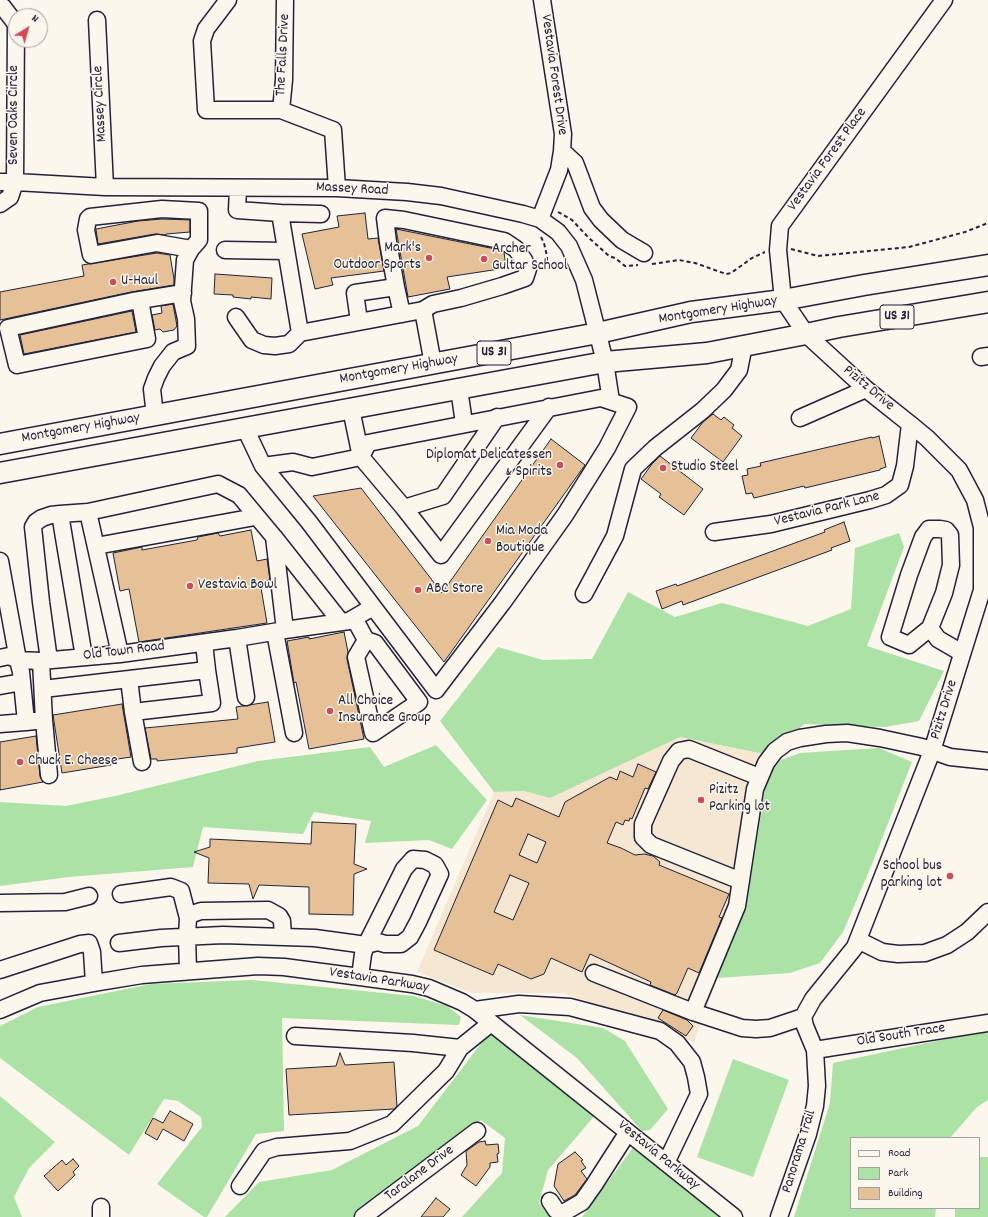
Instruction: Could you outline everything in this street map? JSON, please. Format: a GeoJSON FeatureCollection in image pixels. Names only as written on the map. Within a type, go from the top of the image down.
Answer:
{"type":"FeatureCollection","features":[{"type":"Feature","properties":{"kind":"main road","name":"Montgomery Highway"},"geometry":{"type":"LineString","coordinates":[[0,444],[598,333],[691,312],[783,300],[988,265]]}},
{"type":"Feature","properties":{"kind":"main road","name":"Montgomery Highway"},"geometry":{"type":"LineString","coordinates":[[0,473],[605,362],[707,353],[806,334],[839,326],[988,302]]}},
{"type":"Feature","properties":{"kind":"street","name":"The Falls Drive"},"geometry":{"type":"LineString","coordinates":[[228,0],[206,29],[202,41],[206,110],[281,110],[334,130],[337,188]]}},
{"type":"Feature","properties":{"kind":"street","name":"The Falls Drive"},"geometry":{"type":"LineString","coordinates":[[281,110],[284,80],[285,0]]}},
{"type":"Feature","properties":{"kind":"street","name":"Vestavia Forest Drive"},"geometry":{"type":"LineString","coordinates":[[540,219],[559,170],[563,134],[542,0]]}},
{"type":"Feature","properties":{"kind":"street","name":"Vestavia Forest Place"},"geometry":{"type":"LineString","coordinates":[[806,334],[783,300],[778,250],[780,226],[944,0]]}},
{"type":"Feature","properties":{"kind":"street","name":"Seven Oaks Circle"},"geometry":{"type":"LineString","coordinates":[[0,7],[2,7],[16,24],[7,182]]}},
{"type":"Feature","properties":{"kind":"street","name":"Massey Circle"},"geometry":{"type":"LineString","coordinates":[[97,20],[105,187]]}},
{"type":"Feature","properties":{"kind":"street"},"geometry":{"type":"LineString","coordinates":[[562,151],[575,163],[592,208],[601,220],[622,240],[644,253]]}},
{"type":"Feature","properties":{"kind":"street"},"geometry":{"type":"LineString","coordinates":[[0,204],[10,197],[7,182]]}},
{"type":"Feature","properties":{"kind":"street","name":"Massey Road"},"geometry":{"type":"LineString","coordinates":[[7,182],[105,187],[337,188],[407,192],[441,196],[540,219],[558,232],[569,246],[584,280],[605,362],[612,401]]}},
{"type":"Feature","properties":{"kind":"street"},"geometry":{"type":"LineString","coordinates":[[238,188],[237,210],[321,214]]}},
{"type":"Feature","properties":{"kind":"street"},"geometry":{"type":"LineString","coordinates":[[155,416],[152,389],[156,378],[172,352],[187,346],[186,319],[182,301],[185,260],[191,249],[199,240],[199,211],[162,209],[90,217],[88,219],[86,230],[91,255],[157,243],[191,249]]}},
{"type":"Feature","properties":{"kind":"street"},"geometry":{"type":"LineString","coordinates":[[280,213],[300,333]]}},
{"type":"Feature","properties":{"kind":"street"},"geometry":{"type":"LineString","coordinates":[[236,317],[252,340],[264,345],[275,346],[289,344],[300,333],[359,321],[402,314],[423,310],[433,304],[461,298],[525,278],[528,269],[524,260],[516,249],[504,241],[385,218],[388,242],[402,314]]}},
{"type":"Feature","properties":{"kind":"street"},"geometry":{"type":"LineString","coordinates":[[225,250],[286,251]]}},
{"type":"Feature","properties":{"kind":"street"},"geometry":{"type":"LineString","coordinates":[[359,321],[356,293],[396,287]]}},
{"type":"Feature","properties":{"kind":"street"},"geometry":{"type":"LineString","coordinates":[[140,300],[147,340],[17,365],[8,328],[140,300],[183,293]]}},
{"type":"Feature","properties":{"kind":"street"},"geometry":{"type":"LineString","coordinates":[[423,310],[432,364]]}},
{"type":"Feature","properties":{"kind":"street","name":"Pizitz Drive"},"geometry":{"type":"LineString","coordinates":[[803,1017],[813,999],[855,947],[858,940],[932,751],[982,590],[984,572],[982,504],[959,470],[910,424],[866,389],[806,334]]}},
{"type":"Feature","properties":{"kind":"street"},"geometry":{"type":"LineString","coordinates":[[584,594],[615,536],[633,469],[655,448],[702,411],[724,390],[739,370],[744,345]]}},
{"type":"Feature","properties":{"kind":"street"},"geometry":{"type":"LineString","coordinates":[[800,418],[866,389]]}},
{"type":"Feature","properties":{"kind":"street"},"geometry":{"type":"LineString","coordinates":[[459,390],[464,424]]}},
{"type":"Feature","properties":{"kind":"street"},"geometry":{"type":"LineString","coordinates":[[245,428],[263,466],[309,522],[436,690],[503,602],[565,515],[607,448],[628,407],[601,398],[497,417],[368,443],[361,457]]}},
{"type":"Feature","properties":{"kind":"street"},"geometry":{"type":"LineString","coordinates":[[351,409],[361,457],[404,508],[440,555],[549,408]]}},
{"type":"Feature","properties":{"kind":"street"},"geometry":{"type":"LineString","coordinates":[[404,508],[443,496],[497,417]]}},
{"type":"Feature","properties":{"kind":"street","name":"Vestavia Park Lane"},"geometry":{"type":"LineString","coordinates":[[714,532],[771,524],[886,495],[900,485],[905,466],[910,424]]}},
{"type":"Feature","properties":{"kind":"street"},"geometry":{"type":"LineString","coordinates":[[263,466],[293,462],[312,468],[361,457]]}},
{"type":"Feature","properties":{"kind":"street"},"geometry":{"type":"LineString","coordinates":[[49,775],[42,689],[45,661],[41,602],[33,527],[36,522],[42,518],[51,515],[88,512],[218,484],[239,495],[255,517],[347,620],[366,640],[375,642],[419,702],[373,733],[356,657],[366,640]]}},
{"type":"Feature","properties":{"kind":"street"},"geometry":{"type":"LineString","coordinates":[[88,512],[120,654]]}},
{"type":"Feature","properties":{"kind":"street"},"geometry":{"type":"LineString","coordinates":[[60,514],[84,657]]}},
{"type":"Feature","properties":{"kind":"street"},"geometry":{"type":"LineString","coordinates":[[96,546],[255,517]]}},
{"type":"Feature","properties":{"kind":"street"},"geometry":{"type":"LineString","coordinates":[[929,529],[940,529],[946,530],[950,535],[951,565],[944,593],[930,628],[909,645],[890,637],[923,537],[929,529]]}},
{"type":"Feature","properties":{"kind":"street"},"geometry":{"type":"LineString","coordinates":[[274,538],[280,631],[294,733]]}},
{"type":"Feature","properties":{"kind":"street"},"geometry":{"type":"LineString","coordinates":[[0,561],[21,672],[26,722]]}},
{"type":"Feature","properties":{"kind":"street"},"geometry":{"type":"LineString","coordinates":[[347,620],[373,607]]}},
{"type":"Feature","properties":{"kind":"street","name":"Old Town Road"},"geometry":{"type":"LineString","coordinates":[[0,658],[9,656],[18,660],[45,661],[120,654],[243,638],[347,620]]}},
{"type":"Feature","properties":{"kind":"street"},"geometry":{"type":"LineString","coordinates":[[930,628],[938,639],[962,653]]}},
{"type":"Feature","properties":{"kind":"street"},"geometry":{"type":"LineString","coordinates":[[243,638],[246,696]]}},
{"type":"Feature","properties":{"kind":"street"},"geometry":{"type":"LineString","coordinates":[[133,712],[212,703],[204,643]]}},
{"type":"Feature","properties":{"kind":"street"},"geometry":{"type":"LineString","coordinates":[[42,689],[208,670]]}},
{"type":"Feature","properties":{"kind":"street"},"geometry":{"type":"LineString","coordinates":[[129,679],[142,762]]}},
{"type":"Feature","properties":{"kind":"street"},"geometry":{"type":"LineString","coordinates":[[0,686],[22,682]]}},
{"type":"Feature","properties":{"kind":"street"},"geometry":{"type":"LineString","coordinates":[[0,724],[44,720]]}},
{"type":"Feature","properties":{"kind":"street"},"geometry":{"type":"LineString","coordinates":[[694,1012],[737,906],[755,789],[766,763],[775,751],[787,742],[800,738],[826,734],[847,733],[880,738],[950,757],[988,761]]}},
{"type":"Feature","properties":{"kind":"street"},"geometry":{"type":"LineString","coordinates":[[741,881],[651,846],[643,837],[643,824],[671,761],[679,751],[689,749],[759,777]]}},
{"type":"Feature","properties":{"kind":"street"},"geometry":{"type":"LineString","coordinates":[[119,943],[161,938],[223,935],[315,938],[366,945],[378,942],[385,944],[401,944],[410,937],[440,874],[435,865],[425,860],[413,858],[404,869],[366,945],[363,954],[360,977]]}},
{"type":"Feature","properties":{"kind":"street"},"geometry":{"type":"LineString","coordinates":[[121,894],[171,887],[181,891],[188,918],[188,971]]}},
{"type":"Feature","properties":{"kind":"street"},"geometry":{"type":"LineString","coordinates":[[0,903],[65,902],[89,896]]}},
{"type":"Feature","properties":{"kind":"street"},"geometry":{"type":"LineString","coordinates":[[188,918],[192,914],[201,911],[268,910],[279,916],[282,921],[282,937]]}},
{"type":"Feature","properties":{"kind":"street"},"geometry":{"type":"LineString","coordinates":[[858,940],[882,952],[898,954],[926,953],[947,945],[967,932],[988,912]]}},
{"type":"Feature","properties":{"kind":"street"},"geometry":{"type":"LineString","coordinates":[[0,970],[80,944],[89,943],[92,952],[94,983]]}},
{"type":"Feature","properties":{"kind":"street","name":"Vestavia Parkway"},"geometry":{"type":"LineString","coordinates":[[0,1010],[40,993],[94,983],[142,975],[258,966],[284,967],[412,984],[429,988],[462,1002],[475,1010],[734,1217]]}},
{"type":"Feature","properties":{"kind":"street"},"geometry":{"type":"LineString","coordinates":[[594,972],[694,1012],[742,1028],[770,1028],[803,1017]]}},
{"type":"Feature","properties":{"kind":"street"},"geometry":{"type":"LineString","coordinates":[[475,1010],[519,1004],[570,1007],[660,1031],[677,1043],[692,1062],[698,1094],[666,1163]]}},
{"type":"Feature","properties":{"kind":"street","name":"Panorama Trail"},"geometry":{"type":"LineString","coordinates":[[779,1217],[808,1134],[815,1106],[817,1086],[815,1050],[803,1017]]}},
{"type":"Feature","properties":{"kind":"street"},"geometry":{"type":"LineString","coordinates":[[240,1186],[264,1151],[277,1147],[350,1141],[392,1124],[446,1071],[460,1048],[491,1023]]}},
{"type":"Feature","properties":{"kind":"street","name":"Old South Trace"},"geometry":{"type":"LineString","coordinates":[[815,1050],[988,1023]]}},
{"type":"Feature","properties":{"kind":"street"},"geometry":{"type":"LineString","coordinates":[[295,1036],[413,1043],[460,1048]]}},
{"type":"Feature","properties":{"kind":"street","name":"Taralane Drive"},"geometry":{"type":"LineString","coordinates":[[363,1217],[476,1131]]}},
{"type":"Feature","properties":{"kind":"street"},"geometry":{"type":"LineString","coordinates":[[550,1201],[556,1210],[563,1213],[582,1202],[628,1132]]}},
{"type":"Feature","properties":{"kind":"path"},"geometry":{"type":"LineString","coordinates":[[788,248],[818,256],[909,247],[965,232],[988,223]]}},
{"type":"Feature","properties":{"kind":"path"},"geometry":{"type":"LineString","coordinates":[[541,238],[544,242],[547,256],[545,264]]}},
{"type":"Feature","properties":{"kind":"path"},"geometry":{"type":"LineString","coordinates":[[695,263],[726,274],[731,273],[763,252],[770,251]]}},
{"type":"Feature","properties":{"kind":"shaded area"},"geometry":{"type":"Polygon","coordinates":[[[680,737],[764,754],[767,777],[748,896],[694,1042],[563,993],[472,993],[417,972],[494,792],[524,791],[550,798],[680,737]]]}},
{"type":"Feature","properties":{"kind":"green space"},"geometry":{"type":"Polygon","coordinates":[[[899,533],[904,547],[867,646],[944,671],[919,721],[885,727],[805,724],[764,754],[680,737],[550,798],[524,791],[494,792],[440,721],[498,647],[543,660],[592,659],[628,592],[675,617],[722,603],[808,626],[851,609],[855,548],[899,533]]]}},
{"type":"Feature","properties":{"kind":"green space"},"geometry":{"type":"Polygon","coordinates":[[[436,745],[487,800],[452,849],[429,840],[365,843],[371,821],[314,812],[303,834],[203,827],[193,867],[69,877],[0,886],[0,802],[66,806],[115,796],[258,761],[370,747],[384,767],[436,745]]]}},
{"type":"Feature","properties":{"kind":"green space"},"geometry":{"type":"Polygon","coordinates":[[[879,748],[912,762],[872,864],[843,932],[820,963],[790,973],[717,978],[748,896],[767,777],[781,760],[800,753],[879,748]]]}},
{"type":"Feature","properties":{"kind":"green space"},"geometry":{"type":"Polygon","coordinates":[[[252,980],[414,996],[447,1006],[461,1017],[459,1025],[282,1018],[284,1131],[256,1134],[207,1217],[204,1217],[157,1184],[202,1127],[201,1117],[178,1101],[164,1099],[129,1155],[0,1058],[0,1026],[38,1007],[151,984],[252,980]]]}},
{"type":"Feature","properties":{"kind":"green space"},"geometry":{"type":"Polygon","coordinates":[[[520,1015],[603,1028],[625,1041],[668,1109],[650,1130],[642,1131],[577,1058],[520,1015]]]}},
{"type":"Feature","properties":{"kind":"green space"},"geometry":{"type":"Polygon","coordinates":[[[988,1030],[988,1100],[977,1107],[951,1137],[850,1137],[850,1209],[936,1209],[935,1217],[794,1217],[830,1103],[833,1063],[988,1030]]]}},
{"type":"Feature","properties":{"kind":"green space"},"geometry":{"type":"Polygon","coordinates":[[[489,1033],[532,1061],[598,1112],[548,1170],[539,1203],[550,1217],[462,1217],[502,1173],[505,1138],[481,1120],[355,1217],[225,1217],[259,1182],[332,1170],[418,1126],[489,1033]]]}},
{"type":"Feature","properties":{"kind":"green space"},"geometry":{"type":"Polygon","coordinates":[[[733,1059],[789,1080],[753,1177],[697,1157],[733,1059]]]}},
{"type":"Feature","properties":{"kind":"green space"},"geometry":{"type":"Polygon","coordinates":[[[0,1096],[55,1142],[29,1168],[14,1197],[22,1217],[0,1217],[0,1096]]]}},
{"type":"Feature","properties":{"kind":"green space"},"geometry":{"type":"Polygon","coordinates":[[[635,1145],[721,1215],[718,1217],[582,1217],[635,1145]]]}},
{"type":"Feature","properties":{"kind":"green space"},"geometry":{"type":"Polygon","coordinates":[[[980,1157],[988,1157],[988,1217],[955,1217],[955,1209],[980,1209],[980,1157]]]}},
{"type":"Feature","properties":{"kind":"building"},"geometry":{"type":"Polygon","coordinates":[[[365,213],[368,239],[378,238],[384,271],[331,278],[333,285],[315,289],[302,234],[339,227],[337,216],[365,213]]]}},
{"type":"Feature","properties":{"kind":"building","name":"U-Haul"},"geometry":{"type":"Polygon","coordinates":[[[162,219],[190,220],[190,232],[166,235],[155,234],[98,244],[96,229],[138,221],[162,219]]]}},
{"type":"Feature","properties":{"kind":"building","name":"Mark's Outdoor Sports"},"geometry":{"type":"Polygon","coordinates":[[[396,229],[500,250],[504,252],[506,268],[447,277],[450,289],[408,297],[396,229]]]}},
{"type":"Feature","properties":{"kind":"building","name":"U-Haul"},"geometry":{"type":"Polygon","coordinates":[[[157,253],[170,255],[174,285],[131,292],[0,320],[0,292],[84,276],[82,265],[157,253]]]}},
{"type":"Feature","properties":{"kind":"building"},"geometry":{"type":"Polygon","coordinates":[[[215,274],[272,278],[271,299],[251,297],[251,299],[233,297],[233,295],[214,294],[215,274]]]}},
{"type":"Feature","properties":{"kind":"building","name":"U-Haul"},"geometry":{"type":"Polygon","coordinates":[[[173,304],[177,326],[174,330],[163,332],[160,329],[155,330],[152,315],[162,313],[161,306],[173,304]]]}},
{"type":"Feature","properties":{"kind":"building","name":"U-Haul"},"geometry":{"type":"Polygon","coordinates":[[[132,311],[136,332],[24,354],[20,335],[132,311]]]}},
{"type":"Feature","properties":{"kind":"building"},"geometry":{"type":"Polygon","coordinates":[[[713,414],[721,420],[724,417],[734,425],[732,428],[742,436],[723,462],[691,438],[703,422],[713,414]]]}},
{"type":"Feature","properties":{"kind":"building"},"geometry":{"type":"Polygon","coordinates":[[[879,436],[886,467],[880,470],[805,488],[804,486],[754,498],[752,493],[746,494],[742,476],[748,475],[747,469],[761,466],[760,463],[879,436]]]}},
{"type":"Feature","properties":{"kind":"building"},"geometry":{"type":"Polygon","coordinates":[[[551,439],[585,465],[444,662],[313,496],[361,488],[442,593],[551,439]]]}},
{"type":"Feature","properties":{"kind":"building"},"geometry":{"type":"Polygon","coordinates":[[[660,456],[703,489],[684,515],[659,497],[661,494],[641,479],[660,456]]]}},
{"type":"Feature","properties":{"kind":"building"},"geometry":{"type":"Polygon","coordinates":[[[844,522],[850,541],[831,548],[832,550],[683,605],[682,601],[662,609],[656,591],[676,584],[677,586],[825,532],[824,530],[844,522]]]}},
{"type":"Feature","properties":{"kind":"building","name":"Vestavia Bowl"},"geometry":{"type":"Polygon","coordinates":[[[251,530],[257,561],[267,559],[270,580],[260,582],[267,623],[139,642],[129,589],[120,591],[113,553],[142,547],[142,550],[197,540],[198,537],[218,533],[220,536],[251,530]]]}},
{"type":"Feature","properties":{"kind":"building","name":"All Choice Insurance Group"},"geometry":{"type":"Polygon","coordinates":[[[344,632],[348,652],[347,659],[364,739],[309,749],[296,682],[294,683],[287,641],[309,637],[309,639],[344,632]]]}},
{"type":"Feature","properties":{"kind":"building"},"geometry":{"type":"Polygon","coordinates":[[[268,702],[275,742],[237,748],[237,753],[157,761],[157,759],[151,759],[145,728],[238,719],[236,707],[268,702]]]}},
{"type":"Feature","properties":{"kind":"building"},"geometry":{"type":"Polygon","coordinates":[[[122,704],[131,757],[111,760],[111,765],[62,773],[53,715],[122,704]]]}},
{"type":"Feature","properties":{"kind":"building","name":"Chuck E. Cheese"},"geometry":{"type":"Polygon","coordinates":[[[36,736],[40,776],[43,782],[0,790],[0,742],[36,736]]]}},
{"type":"Feature","properties":{"kind":"building"},"geometry":{"type":"Polygon","coordinates":[[[638,764],[656,772],[648,789],[645,788],[632,819],[630,818],[629,821],[625,820],[623,825],[616,822],[607,843],[635,855],[644,854],[653,856],[660,862],[659,865],[729,894],[719,917],[722,918],[699,973],[688,968],[675,995],[650,985],[651,982],[590,954],[582,972],[551,958],[544,974],[531,979],[498,964],[493,975],[434,950],[498,800],[512,807],[516,798],[559,817],[565,802],[610,777],[617,780],[620,771],[633,777],[638,764]],[[528,834],[519,855],[537,863],[546,842],[528,834]],[[510,875],[494,912],[513,920],[529,883],[510,875]]]}},
{"type":"Feature","properties":{"kind":"building"},"geometry":{"type":"Polygon","coordinates":[[[312,822],[356,824],[354,864],[367,869],[354,874],[353,915],[309,914],[309,887],[259,885],[253,899],[249,884],[208,883],[209,858],[194,852],[210,847],[210,839],[311,844],[312,822]]]}},
{"type":"Feature","properties":{"kind":"building"},"geometry":{"type":"Polygon","coordinates":[[[663,1010],[687,1020],[693,1026],[686,1036],[658,1018],[663,1010]]]}},
{"type":"Feature","properties":{"kind":"building"},"geometry":{"type":"Polygon","coordinates":[[[340,1053],[345,1065],[394,1062],[397,1106],[394,1109],[289,1115],[286,1069],[336,1066],[340,1053]]]}},
{"type":"Feature","properties":{"kind":"building"},"geometry":{"type":"Polygon","coordinates":[[[170,1111],[193,1124],[184,1141],[163,1129],[157,1140],[145,1133],[153,1118],[163,1123],[170,1111]]]}},
{"type":"Feature","properties":{"kind":"building"},"geometry":{"type":"Polygon","coordinates":[[[485,1141],[486,1145],[498,1144],[498,1162],[490,1163],[490,1167],[476,1186],[461,1175],[467,1165],[466,1151],[479,1142],[485,1141]]]}},
{"type":"Feature","properties":{"kind":"building"},"geometry":{"type":"Polygon","coordinates":[[[575,1152],[583,1160],[581,1161],[586,1168],[581,1171],[587,1179],[575,1195],[564,1201],[554,1186],[558,1164],[575,1152]]]}},
{"type":"Feature","properties":{"kind":"building"},"geometry":{"type":"Polygon","coordinates":[[[73,1159],[79,1166],[73,1172],[75,1175],[58,1191],[44,1176],[62,1160],[66,1165],[73,1159]]]}},
{"type":"Feature","properties":{"kind":"building"},"geometry":{"type":"Polygon","coordinates":[[[436,1198],[450,1209],[443,1217],[421,1217],[436,1198]]]}},
{"type":"Feature","properties":{"kind":"place","name":"Mark's Outdoor Sports"},"geometry":{"type":"Point","coordinates":[429,258]}},
{"type":"Feature","properties":{"kind":"place","name":"Archer Gultar School"},"geometry":{"type":"Point","coordinates":[484,259]}},
{"type":"Feature","properties":{"kind":"place","name":"U-Haul"},"geometry":{"type":"Point","coordinates":[113,282]}},
{"type":"Feature","properties":{"kind":"place","name":"Diplomat Delicatessen & Spirits"},"geometry":{"type":"Point","coordinates":[560,465]}},
{"type":"Feature","properties":{"kind":"place","name":"Studio Steel"},"geometry":{"type":"Point","coordinates":[663,468]}},
{"type":"Feature","properties":{"kind":"place","name":"Mia Moda Boutique"},"geometry":{"type":"Point","coordinates":[488,541]}},
{"type":"Feature","properties":{"kind":"place","name":"Vestavia Bowl"},"geometry":{"type":"Point","coordinates":[190,586]}},
{"type":"Feature","properties":{"kind":"place","name":"ABC Store"},"geometry":{"type":"Point","coordinates":[418,590]}},
{"type":"Feature","properties":{"kind":"place","name":"All Choice Insurance Group"},"geometry":{"type":"Point","coordinates":[330,711]}},
{"type":"Feature","properties":{"kind":"place","name":"Chuck E. Cheese"},"geometry":{"type":"Point","coordinates":[20,762]}},
{"type":"Feature","properties":{"kind":"place","name":"Pizitz Parking lot"},"geometry":{"type":"Point","coordinates":[701,800]}},
{"type":"Feature","properties":{"kind":"place","name":"School bus parking lot"},"geometry":{"type":"Point","coordinates":[950,876]}}]}
